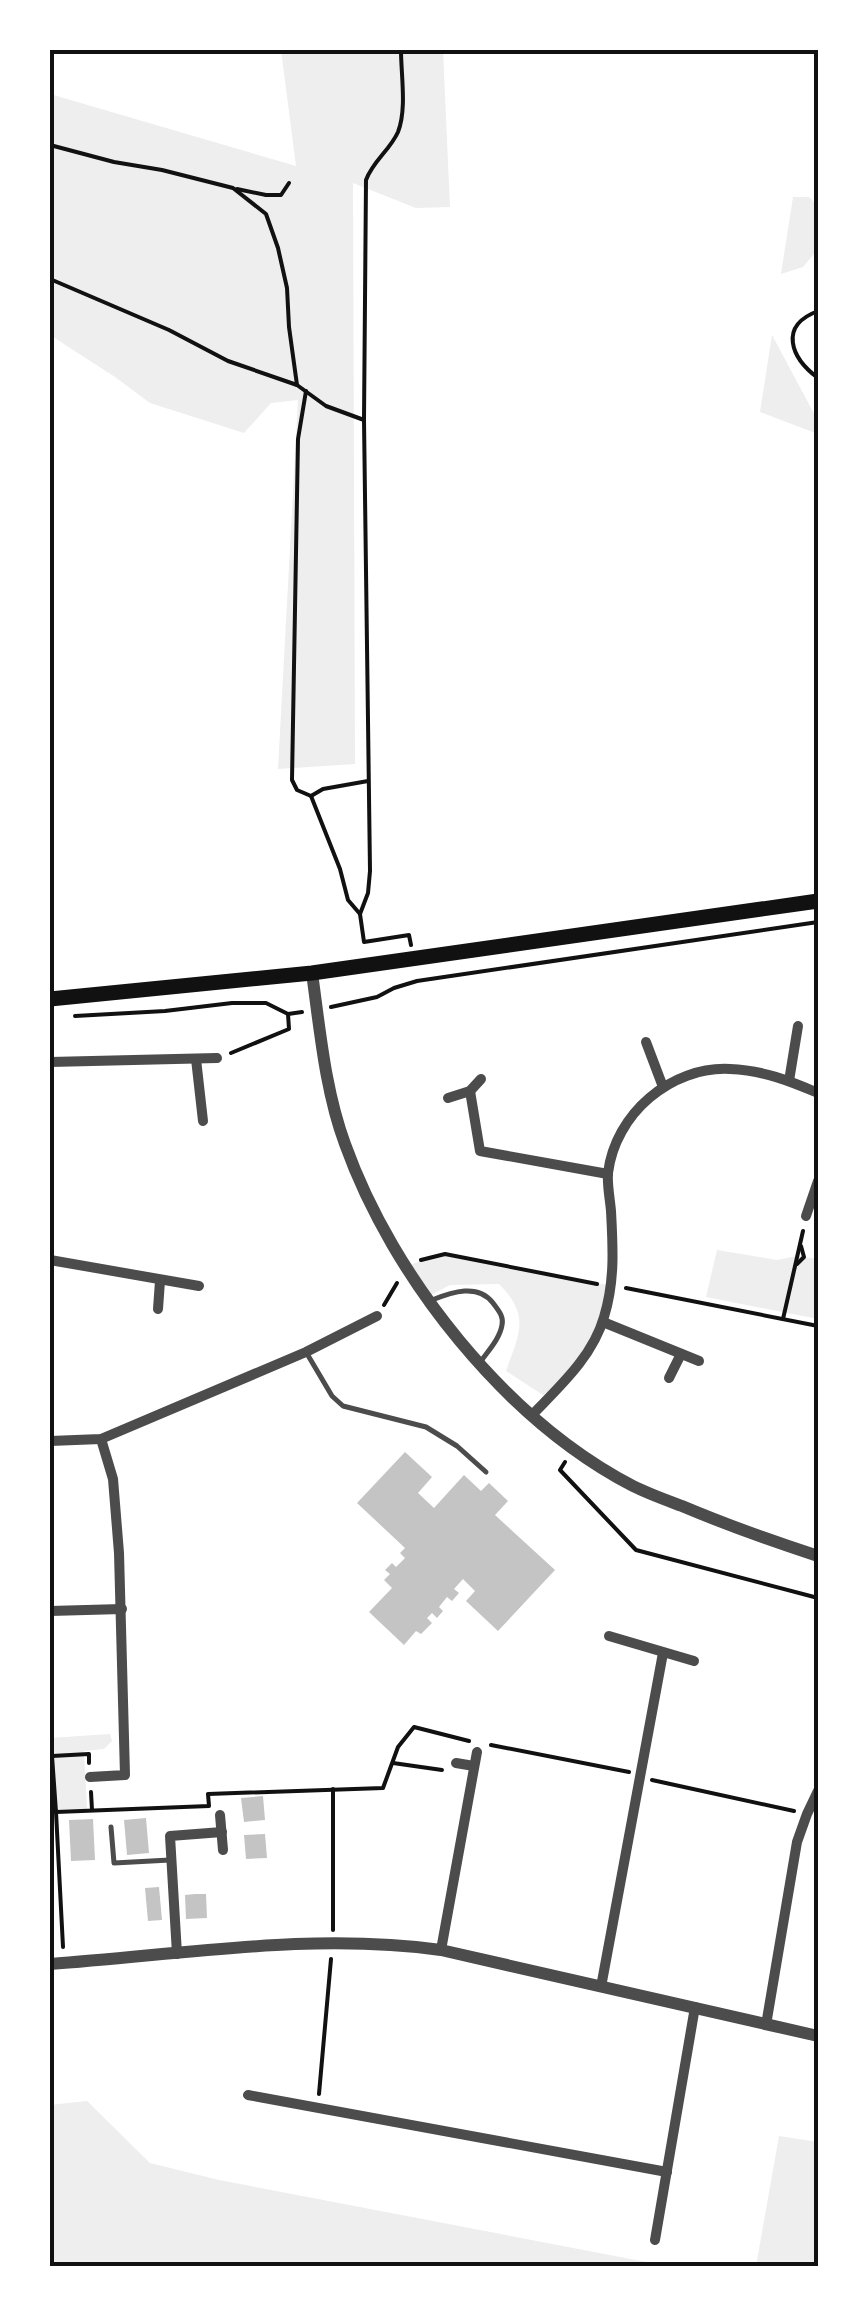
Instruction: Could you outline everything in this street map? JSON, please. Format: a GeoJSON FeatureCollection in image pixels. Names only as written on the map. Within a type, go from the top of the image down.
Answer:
{"type":"FeatureCollection","features":[{"type":"Feature","properties":{"kind":"main road"},"geometry":{"type":"LineString","coordinates":[[50,999],[312,973],[818,901]]}},
{"type":"Feature","properties":{"kind":"street"},"geometry":{"type":"LineString","coordinates":[[312,973],[330,1087],[344,1142],[368,1201],[429,1301],[479,1364],[574,1450],[634,1487],[749,1534],[818,1556]]}},
{"type":"Feature","properties":{"kind":"street"},"geometry":{"type":"LineString","coordinates":[[789,1081],[798,1026]]}},
{"type":"Feature","properties":{"kind":"street"},"geometry":{"type":"LineString","coordinates":[[646,1042],[663,1087]]}},
{"type":"Feature","properties":{"kind":"street"},"geometry":{"type":"LineString","coordinates":[[50,1062],[217,1058]]}},
{"type":"Feature","properties":{"kind":"street"},"geometry":{"type":"LineString","coordinates":[[196,1059],[203,1122]]}},
{"type":"Feature","properties":{"kind":"street"},"geometry":{"type":"LineString","coordinates":[[533,1414],[585,1356],[603,1322],[613,1286],[608,1174],[618,1140],[636,1110],[663,1087],[692,1074],[728,1068],[772,1074],[818,1093]]}},
{"type":"Feature","properties":{"kind":"street"},"geometry":{"type":"LineString","coordinates":[[448,1098],[470,1092],[481,1079]]}},
{"type":"Feature","properties":{"kind":"street"},"geometry":{"type":"LineString","coordinates":[[470,1092],[480,1151],[608,1174]]}},
{"type":"Feature","properties":{"kind":"street"},"geometry":{"type":"LineString","coordinates":[[806,1216],[818,1181]]}},
{"type":"Feature","properties":{"kind":"street"},"geometry":{"type":"LineString","coordinates":[[50,1260],[198,1286]]}},
{"type":"Feature","properties":{"kind":"street"},"geometry":{"type":"LineString","coordinates":[[158,1309],[160,1280]]}},
{"type":"Feature","properties":{"kind":"street"},"geometry":{"type":"LineString","coordinates":[[50,1441],[101,1439],[306,1352],[377,1316]]}},
{"type":"Feature","properties":{"kind":"street"},"geometry":{"type":"LineString","coordinates":[[603,1322],[698,1361]]}},
{"type":"Feature","properties":{"kind":"street"},"geometry":{"type":"LineString","coordinates":[[668,1378],[681,1354]]}},
{"type":"Feature","properties":{"kind":"street"},"geometry":{"type":"LineString","coordinates":[[90,1777],[126,1775],[122,1608],[113,1479],[101,1439]]}},
{"type":"Feature","properties":{"kind":"street"},"geometry":{"type":"LineString","coordinates":[[50,1611],[122,1608]]}},
{"type":"Feature","properties":{"kind":"street"},"geometry":{"type":"LineString","coordinates":[[608,1636],[694,1661]]}},
{"type":"Feature","properties":{"kind":"street"},"geometry":{"type":"LineString","coordinates":[[601,1987],[663,1653]]}},
{"type":"Feature","properties":{"kind":"street"},"geometry":{"type":"LineString","coordinates":[[441,1950],[478,1747]]}},
{"type":"Feature","properties":{"kind":"street"},"geometry":{"type":"LineString","coordinates":[[456,1763],[474,1766]]}},
{"type":"Feature","properties":{"kind":"street"},"geometry":{"type":"LineString","coordinates":[[766,2024],[798,1842],[818,1791]]}},
{"type":"Feature","properties":{"kind":"street"},"geometry":{"type":"LineString","coordinates":[[220,1815],[223,1850]]}},
{"type":"Feature","properties":{"kind":"street"},"geometry":{"type":"LineString","coordinates":[[177,1954],[170,1836],[222,1832]]}},
{"type":"Feature","properties":{"kind":"street"},"geometry":{"type":"LineString","coordinates":[[57,1963],[295,1943],[393,1944],[441,1950],[818,2036]]}},
{"type":"Feature","properties":{"kind":"street"},"geometry":{"type":"LineString","coordinates":[[655,2240],[695,2007]]}},
{"type":"Feature","properties":{"kind":"street"},"geometry":{"type":"LineString","coordinates":[[248,2095],[667,2172]]}},
{"type":"Feature","properties":{"kind":"lane"},"geometry":{"type":"LineString","coordinates":[[429,1301],[463,1292],[476,1291],[487,1296],[502,1317],[502,1327],[479,1364]]}},
{"type":"Feature","properties":{"kind":"lane"},"geometry":{"type":"LineString","coordinates":[[306,1352],[332,1396],[343,1406],[426,1426],[443,1435],[486,1472]]}},
{"type":"Feature","properties":{"kind":"lane"},"geometry":{"type":"LineString","coordinates":[[111,1827],[114,1863],[172,1860]]}},
{"type":"Feature","properties":{"kind":"path"},"geometry":{"type":"LineString","coordinates":[[364,942],[360,914],[368,893],[370,871],[364,420],[366,180],[370,168],[396,136],[402,119],[401,50]]}},
{"type":"Feature","properties":{"kind":"path"},"geometry":{"type":"LineString","coordinates":[[50,145],[266,195],[281,195],[289,183]]}},
{"type":"Feature","properties":{"kind":"path"},"geometry":{"type":"LineString","coordinates":[[233,188],[266,214],[278,248],[287,288],[288,327],[297,385]]}},
{"type":"Feature","properties":{"kind":"path"},"geometry":{"type":"LineString","coordinates":[[50,280],[169,330],[228,361],[297,385],[326,406],[364,420]]}},
{"type":"Feature","properties":{"kind":"path"},"geometry":{"type":"LineString","coordinates":[[818,311],[796,324],[792,340],[796,359],[818,378]]}},
{"type":"Feature","properties":{"kind":"path"},"geometry":{"type":"LineString","coordinates":[[306,392],[298,438],[292,780],[297,790],[311,796],[348,900],[360,914]]}},
{"type":"Feature","properties":{"kind":"path"},"geometry":{"type":"LineString","coordinates":[[311,796],[323,788],[369,780]]}},
{"type":"Feature","properties":{"kind":"path"},"geometry":{"type":"LineString","coordinates":[[71,1016],[232,1003],[266,1003],[288,1014],[377,997],[417,981],[818,922]]}},
{"type":"Feature","properties":{"kind":"path"},"geometry":{"type":"LineString","coordinates":[[217,1058],[289,1029],[288,1014]]}},
{"type":"Feature","properties":{"kind":"path"},"geometry":{"type":"LineString","coordinates":[[783,1319],[806,1216]]}},
{"type":"Feature","properties":{"kind":"path"},"geometry":{"type":"LineString","coordinates":[[377,1316],[406,1267]]}},
{"type":"Feature","properties":{"kind":"path"},"geometry":{"type":"LineString","coordinates":[[574,1450],[560,1470],[636,1550],[818,1598]]}},
{"type":"Feature","properties":{"kind":"path"},"geometry":{"type":"LineString","coordinates":[[56,1812],[209,1806],[208,1794],[383,1788],[398,1748],[414,1727],[478,1747]]}},
{"type":"Feature","properties":{"kind":"path"},"geometry":{"type":"LineString","coordinates":[[50,1756],[56,1812],[57,1963]]}},
{"type":"Feature","properties":{"kind":"path"},"geometry":{"type":"LineString","coordinates":[[392,1763],[444,1770],[456,1763]]}},
{"type":"Feature","properties":{"kind":"path"},"geometry":{"type":"LineString","coordinates":[[333,1789],[333,1920]]}},
{"type":"Feature","properties":{"kind":"path"},"geometry":{"type":"LineString","coordinates":[[317,2109],[331,1972]]}},
{"type":"Feature","properties":{"kind":"shaded area"},"geometry":{"type":"Polygon","coordinates":[[[281,50],[443,50],[450,207],[416,208],[353,183],[355,764],[278,769],[298,400],[271,403],[244,433],[150,403],[50,335],[50,94],[296,166],[281,50]]]}},
{"type":"Feature","properties":{"kind":"shaded area"},"geometry":{"type":"Polygon","coordinates":[[[793,197],[809,197],[818,206],[818,249],[803,267],[781,274],[793,197]]]}},
{"type":"Feature","properties":{"kind":"shaded area"},"geometry":{"type":"Polygon","coordinates":[[[772,335],[818,421],[818,434],[760,412],[772,335]]]}},
{"type":"Feature","properties":{"kind":"shaded area"},"geometry":{"type":"Polygon","coordinates":[[[717,1250],[777,1260],[797,1256],[818,1259],[818,1319],[706,1297],[717,1250]]]}},
{"type":"Feature","properties":{"kind":"shaded area"},"geometry":{"type":"Polygon","coordinates":[[[445,1254],[613,1286],[603,1322],[563,1382],[543,1395],[506,1371],[518,1336],[519,1316],[499,1284],[450,1285],[431,1295],[406,1267],[445,1254]]]}},
{"type":"Feature","properties":{"kind":"shaded area"},"geometry":{"type":"Polygon","coordinates":[[[110,1734],[112,1741],[104,1749],[84,1751],[87,1809],[52,1810],[50,1738],[110,1734]]]}},
{"type":"Feature","properties":{"kind":"shaded area"},"geometry":{"type":"Polygon","coordinates":[[[87,2101],[150,2163],[219,2180],[667,2266],[50,2266],[50,2105],[87,2101]]]}},
{"type":"Feature","properties":{"kind":"shaded area"},"geometry":{"type":"Polygon","coordinates":[[[779,2136],[818,2142],[818,2266],[756,2266],[779,2136]]]}},
{"type":"Feature","properties":{"kind":"building"},"geometry":{"type":"Polygon","coordinates":[[[405,1452],[432,1477],[418,1493],[434,1508],[464,1475],[481,1491],[489,1483],[508,1501],[495,1515],[555,1570],[498,1631],[466,1601],[475,1591],[463,1579],[454,1589],[459,1593],[452,1601],[447,1597],[439,1607],[443,1611],[437,1618],[432,1613],[427,1618],[432,1623],[421,1634],[416,1631],[404,1645],[369,1612],[392,1588],[384,1580],[390,1574],[385,1570],[392,1563],[396,1567],[405,1558],[400,1553],[405,1548],[357,1503],[405,1452]]]}},
{"type":"Feature","properties":{"kind":"building"},"geometry":{"type":"Polygon","coordinates":[[[263,1796],[265,1820],[244,1822],[241,1798],[263,1796]]]}},
{"type":"Feature","properties":{"kind":"building"},"geometry":{"type":"Polygon","coordinates":[[[146,1818],[149,1853],[127,1855],[124,1820],[146,1818]]]}},
{"type":"Feature","properties":{"kind":"building"},"geometry":{"type":"Polygon","coordinates":[[[93,1819],[95,1860],[71,1861],[69,1820],[93,1819]]]}},
{"type":"Feature","properties":{"kind":"building"},"geometry":{"type":"Polygon","coordinates":[[[265,1834],[267,1858],[246,1859],[244,1835],[265,1834]]]}},
{"type":"Feature","properties":{"kind":"building"},"geometry":{"type":"Polygon","coordinates":[[[159,1887],[162,1920],[148,1921],[145,1888],[159,1887]]]}},
{"type":"Feature","properties":{"kind":"building"},"geometry":{"type":"Polygon","coordinates":[[[206,1894],[207,1918],[186,1919],[185,1895],[206,1894]]]}}]}
